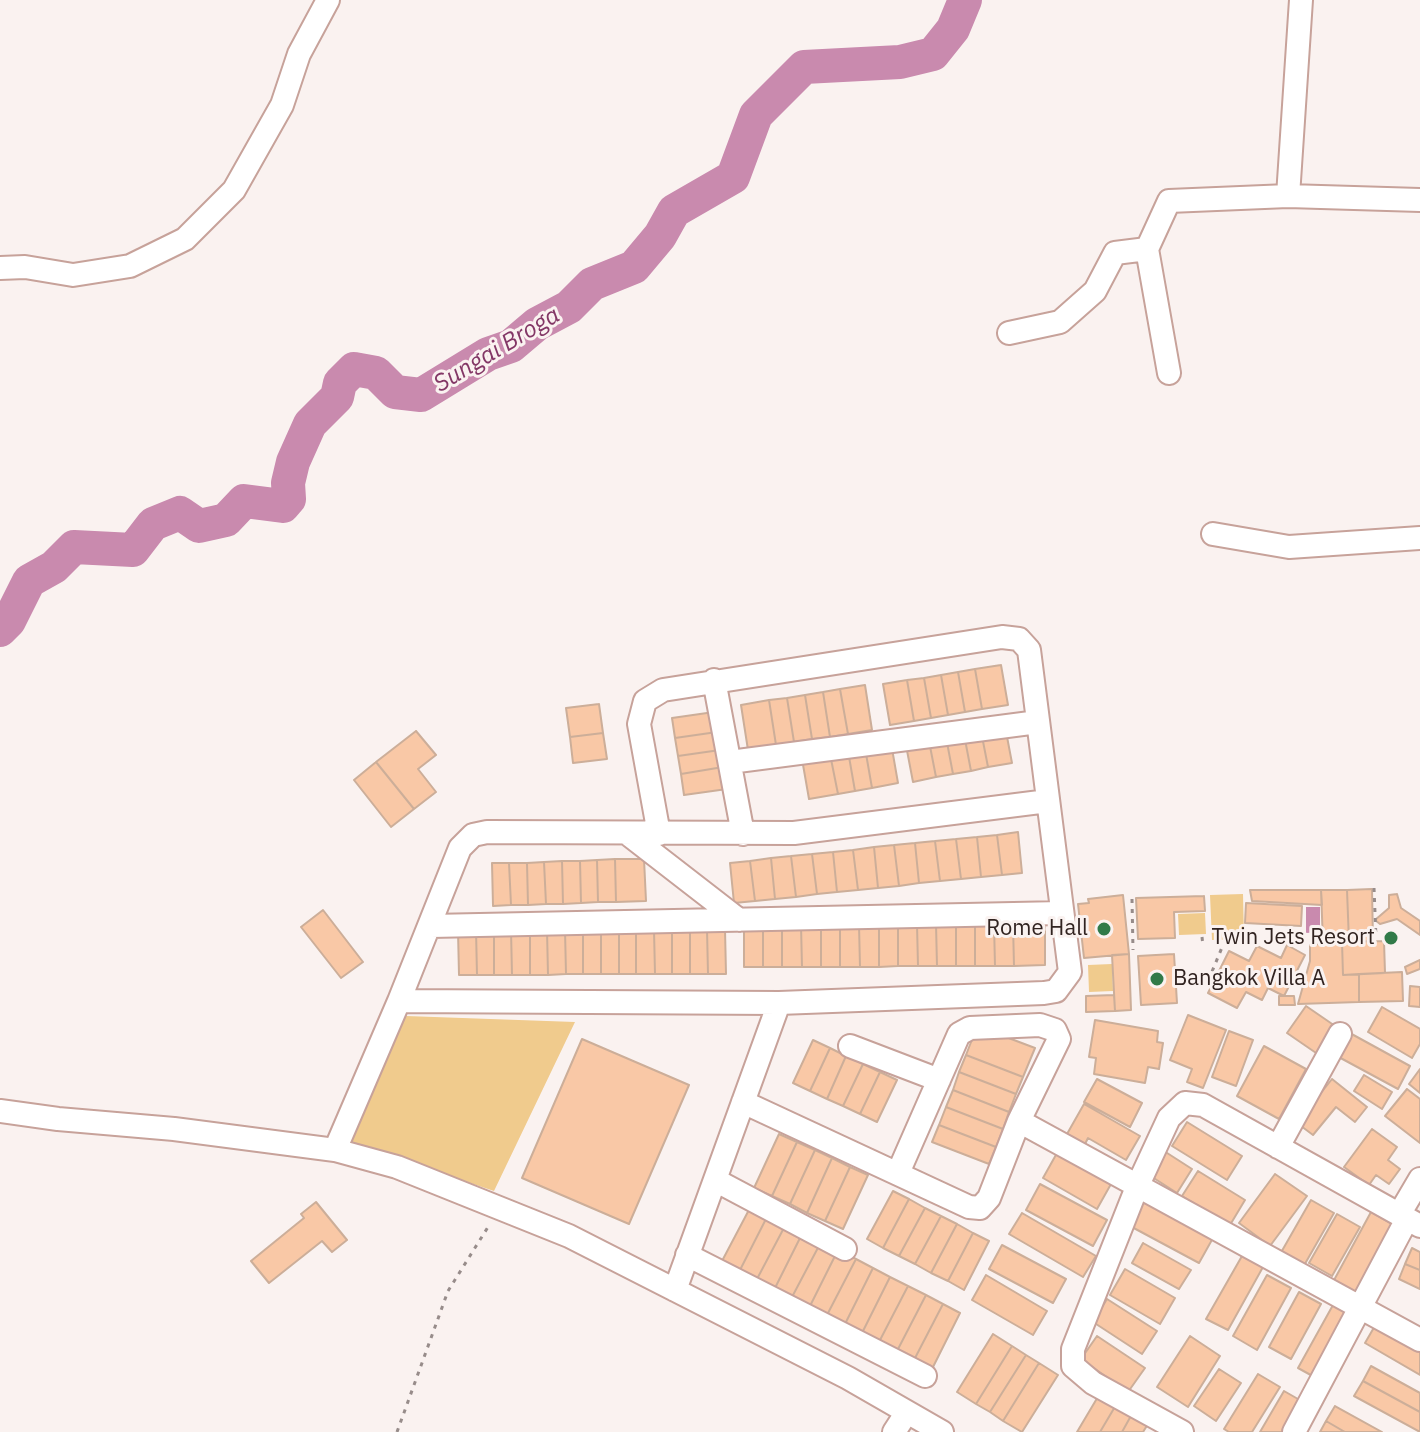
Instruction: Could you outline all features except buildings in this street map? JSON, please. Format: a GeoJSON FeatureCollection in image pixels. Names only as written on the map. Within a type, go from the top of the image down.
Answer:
{"type":"FeatureCollection","features":[{"type":"Feature","properties":{"kind":"street"},"geometry":{"type":"LineString","coordinates":[[0,268],[25,267],[73,275],[130,266],[185,239],[234,190],[282,105],[299,54],[328,0]]}},
{"type":"Feature","properties":{"kind":"street"},"geometry":{"type":"LineString","coordinates":[[1288,196],[1301,0]]}},
{"type":"Feature","properties":{"kind":"street"},"geometry":{"type":"LineString","coordinates":[[1169,373],[1147,249],[1169,201],[1288,196],[1420,200]]}},
{"type":"Feature","properties":{"kind":"street"},"geometry":{"type":"LineString","coordinates":[[1009,333],[1060,322],[1095,291],[1115,253],[1147,249]]}},
{"type":"Feature","properties":{"kind":"street"},"geometry":{"type":"LineString","coordinates":[[1213,534],[1289,547],[1420,538]]}},
{"type":"Feature","properties":{"kind":"street"},"geometry":{"type":"LineString","coordinates":[[399,1001],[779,1003],[1056,991],[1070,972],[1029,650],[1019,639],[1002,637],[663,690],[645,701],[639,724],[659,834]]}},
{"type":"Feature","properties":{"kind":"street"},"geometry":{"type":"LineString","coordinates":[[714,680],[743,834]]}},
{"type":"Feature","properties":{"kind":"street"},"geometry":{"type":"LineString","coordinates":[[730,762],[1038,722]]}},
{"type":"Feature","properties":{"kind":"street"},"geometry":{"type":"LineString","coordinates":[[335,1150],[431,926],[460,848],[473,835],[487,832],[794,833],[1048,801]]}},
{"type":"Feature","properties":{"kind":"street"},"geometry":{"type":"LineString","coordinates":[[628,834],[739,920]]}},
{"type":"Feature","properties":{"kind":"street"},"geometry":{"type":"LineString","coordinates":[[431,926],[1062,913]]}},
{"type":"Feature","properties":{"kind":"street"},"geometry":{"type":"LineString","coordinates":[[675,1290],[779,1003]]}},
{"type":"Feature","properties":{"kind":"street"},"geometry":{"type":"LineString","coordinates":[[743,1102],[969,1207],[980,1208],[989,1198],[1019,1121],[1059,1039],[1055,1030],[1040,1025],[970,1028],[959,1034],[898,1173]]}},
{"type":"Feature","properties":{"kind":"street"},"geometry":{"type":"LineString","coordinates":[[1278,1147],[1340,1034]]}},
{"type":"Feature","properties":{"kind":"street"},"geometry":{"type":"LineString","coordinates":[[850,1046],[939,1080]]}},
{"type":"Feature","properties":{"kind":"street"},"geometry":{"type":"LineString","coordinates":[[1182,1432],[1093,1383],[1073,1366],[1073,1349],[1137,1187],[1169,1118],[1185,1103],[1203,1105],[1409,1220]]}},
{"type":"Feature","properties":{"kind":"street"},"geometry":{"type":"LineString","coordinates":[[0,1111],[335,1150],[397,1167],[569,1236],[848,1378],[942,1432]]}},
{"type":"Feature","properties":{"kind":"street"},"geometry":{"type":"LineString","coordinates":[[1019,1121],[1420,1340]]}},
{"type":"Feature","properties":{"kind":"street"},"geometry":{"type":"LineString","coordinates":[[1294,1432],[1409,1220],[1420,1179]]}},
{"type":"Feature","properties":{"kind":"street"},"geometry":{"type":"LineString","coordinates":[[715,1180],[845,1249]]}},
{"type":"Feature","properties":{"kind":"street"},"geometry":{"type":"LineString","coordinates":[[687,1255],[925,1376]]}},
{"type":"Feature","properties":{"kind":"street"},"geometry":{"type":"LineString","coordinates":[[894,1432],[907,1412]]}},
{"type":"Feature","properties":{"kind":"path"},"geometry":{"type":"LineString","coordinates":[[1374,888],[1376,938]]}},
{"type":"Feature","properties":{"kind":"path"},"geometry":{"type":"LineString","coordinates":[[1132,899],[1133,950]]}},
{"type":"Feature","properties":{"kind":"path"},"geometry":{"type":"LineString","coordinates":[[1202,937],[1203,946]]}},
{"type":"Feature","properties":{"kind":"path"},"geometry":{"type":"LineString","coordinates":[[1184,976],[1211,974],[1223,945]]}},
{"type":"Feature","properties":{"kind":"path"},"geometry":{"type":"LineString","coordinates":[[397,1432],[448,1291],[501,1207]]}},
{"type":"Feature","properties":{"kind":"shaded area"},"geometry":{"type":"Polygon","coordinates":[[[1243,894],[1244,939],[1212,940],[1210,895],[1243,894]]]}},
{"type":"Feature","properties":{"kind":"shaded area"},"geometry":{"type":"Polygon","coordinates":[[[1306,907],[1320,907],[1320,932],[1306,933],[1306,907]]]}},
{"type":"Feature","properties":{"kind":"shaded area"},"geometry":{"type":"Polygon","coordinates":[[[1205,913],[1206,934],[1179,935],[1178,914],[1205,913]]]}},
{"type":"Feature","properties":{"kind":"shaded area"},"geometry":{"type":"Polygon","coordinates":[[[1112,964],[1113,991],[1089,992],[1088,965],[1112,964]]]}},
{"type":"Feature","properties":{"kind":"shaded area"},"geometry":{"type":"Polygon","coordinates":[[[406,1016],[575,1022],[494,1191],[349,1142],[406,1016]]]}},
{"type":"Feature","properties":{"kind":"waterway","name":"Sungai Broga"},"geometry":{"type":"LineString","coordinates":[[0,630],[9,621],[29,581],[54,567],[74,547],[133,550],[153,524],[180,513],[199,526],[226,520],[244,501],[283,506],[289,499],[288,483],[293,462],[310,424],[337,397],[340,383],[354,369],[376,373],[395,392],[421,395],[488,354],[511,346],[537,324],[569,307],[592,284],[634,267],[660,236],[674,211],[733,177],[756,115],[804,67],[900,62],[933,54],[953,29],[965,0]]}},
{"type":"Feature","properties":{"kind":"place","name":"Rome Hall"},"geometry":{"type":"Point","coordinates":[1104,929]}},
{"type":"Feature","properties":{"kind":"place","name":"Twin Jets Resort"},"geometry":{"type":"Point","coordinates":[1391,938]}},
{"type":"Feature","properties":{"kind":"place","name":"Bangkok Villa A"},"geometry":{"type":"Point","coordinates":[1157,979]}}]}
